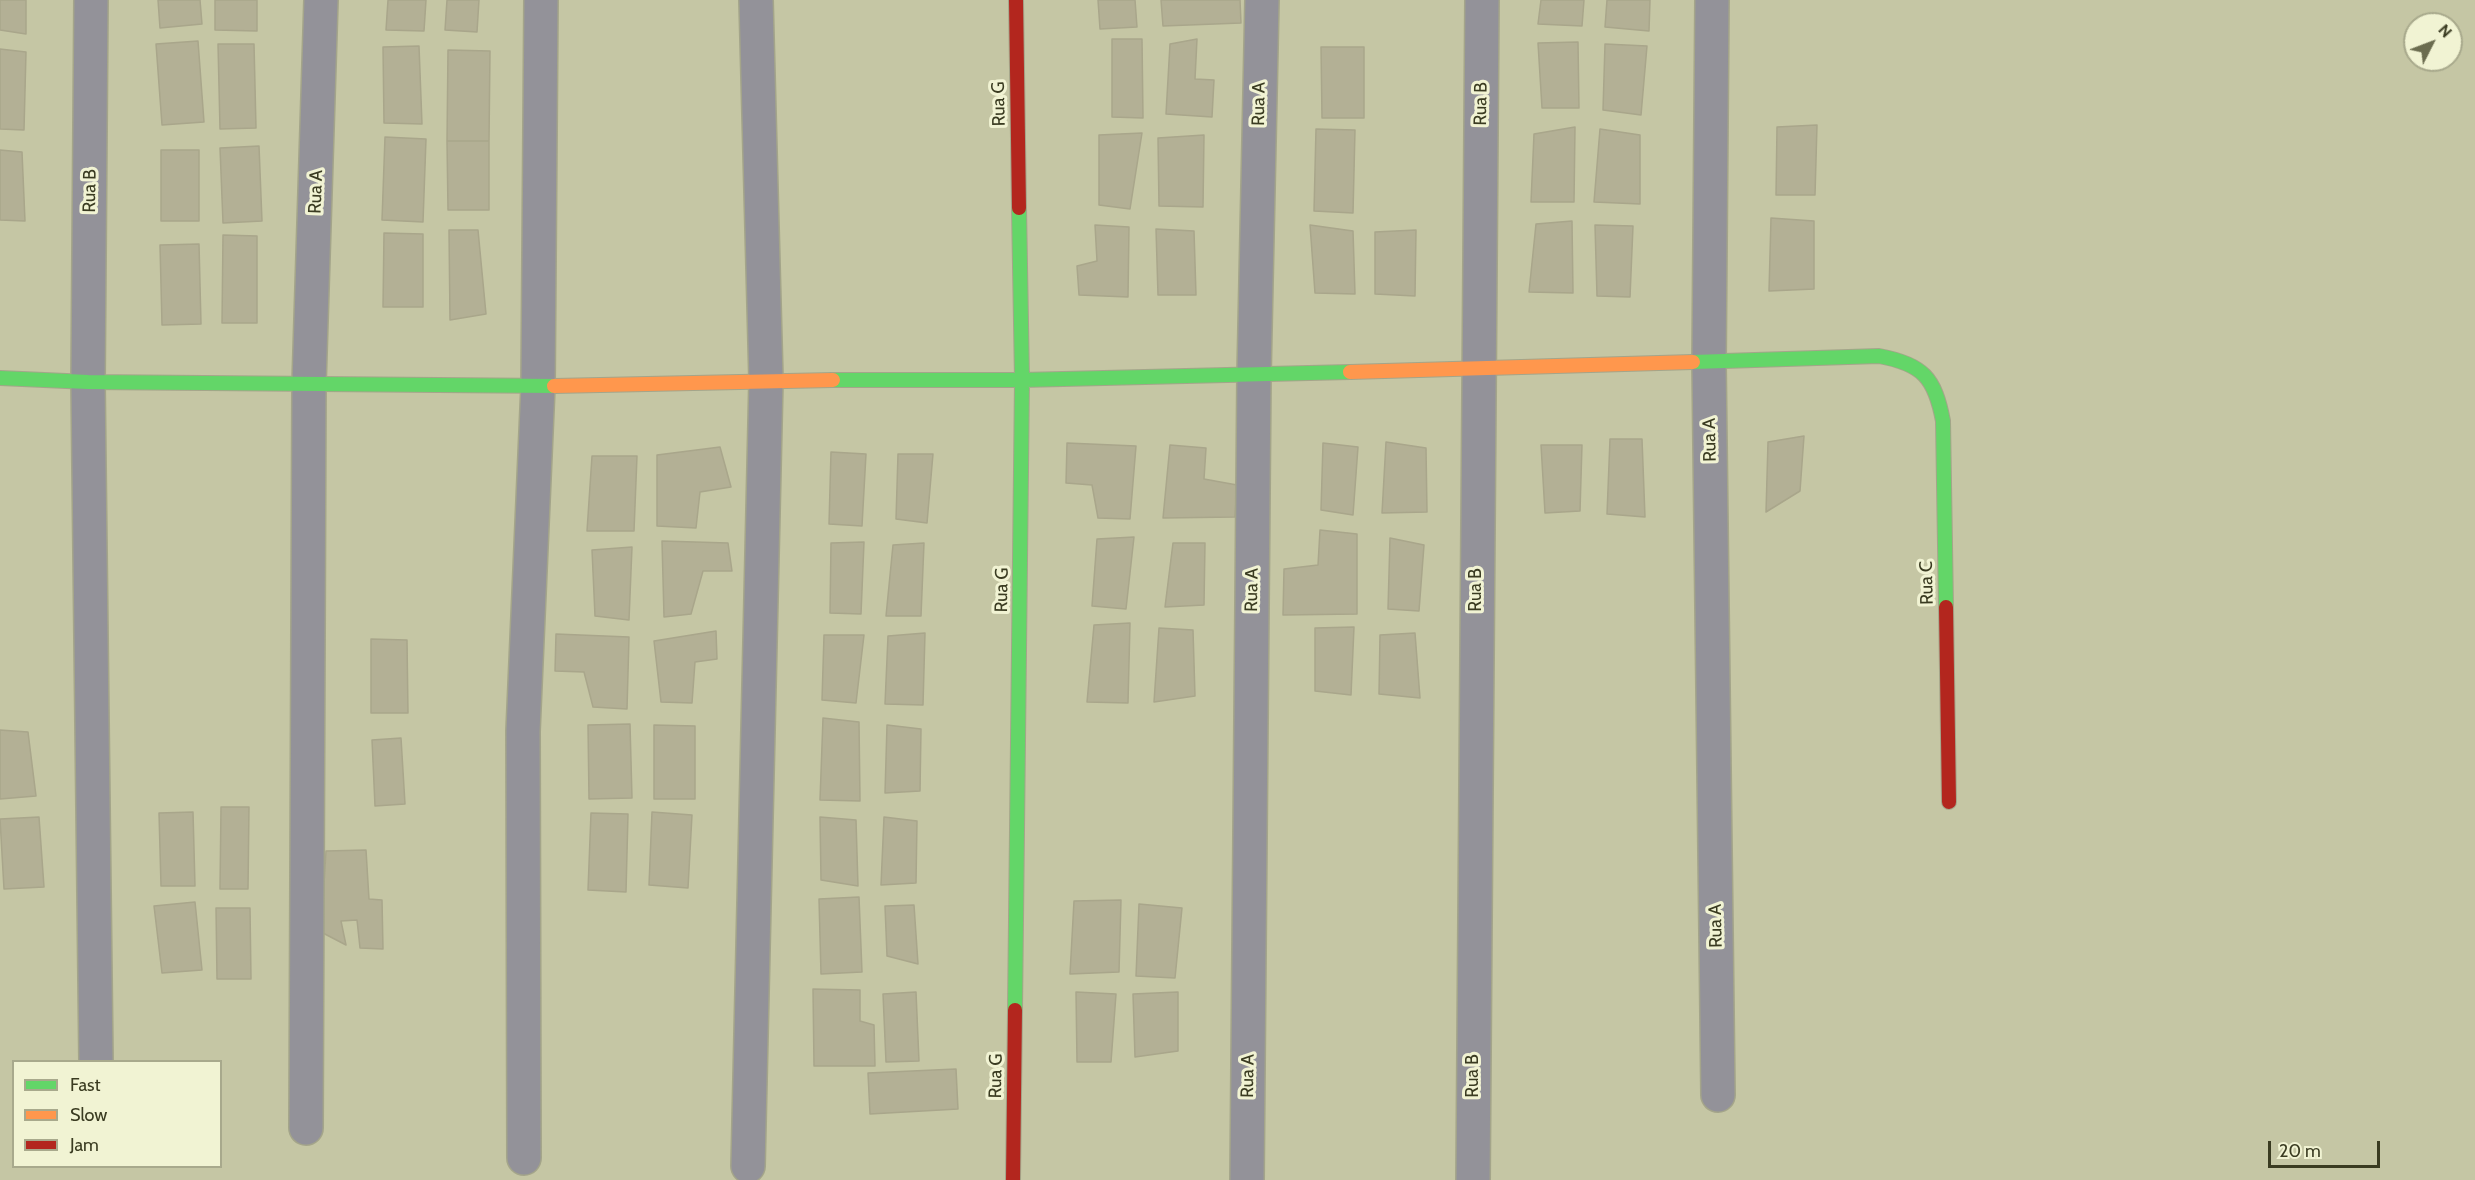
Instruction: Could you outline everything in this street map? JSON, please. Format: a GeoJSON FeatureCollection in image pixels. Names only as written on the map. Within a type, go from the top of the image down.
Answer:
{"type":"FeatureCollection","features":[{"type":"Feature","properties":{"kind":"street","name":"Rua B"},"geometry":{"type":"LineString","coordinates":[[92,0],[88,382],[96,1060]]}},
{"type":"Feature","properties":{"kind":"street","name":"Rua A"},"geometry":{"type":"LineString","coordinates":[[306,1128],[309,384],[321,0]]}},
{"type":"Feature","properties":{"kind":"street"},"geometry":{"type":"LineString","coordinates":[[524,1158],[523,731],[538,386],[541,0]]}},
{"type":"Feature","properties":{"kind":"street"},"geometry":{"type":"LineString","coordinates":[[748,1166],[766,380],[756,0]]}},
{"type":"Feature","properties":{"kind":"street","name":"Rua G"},"geometry":{"type":"LineString","coordinates":[[1013,1180],[1022,380],[1016,0]]}},
{"type":"Feature","properties":{"kind":"street","name":"Rua A"},"geometry":{"type":"LineString","coordinates":[[1247,1180],[1254,375],[1262,0]]}},
{"type":"Feature","properties":{"kind":"street","name":"Rua B"},"geometry":{"type":"LineString","coordinates":[[1473,1180],[1482,0]]}},
{"type":"Feature","properties":{"kind":"street","name":"Rua A"},"geometry":{"type":"LineString","coordinates":[[1712,0],[1709,363],[1718,1095]]}},
{"type":"Feature","properties":{"kind":"street","name":"Rua C"},"geometry":{"type":"LineString","coordinates":[[1709,363],[1879,356],[1903,359],[1921,369],[1934,387],[1940,402],[1943,421],[1949,802]]}},
{"type":"Feature","properties":{"kind":"street"},"geometry":{"type":"LineString","coordinates":[[0,378],[88,382],[538,386],[766,380],[1022,380],[1709,363]]}},
{"type":"Feature","properties":{"kind":"building"},"geometry":{"type":"Polygon","coordinates":[[[0,0],[26,0],[26,34],[0,30],[0,0]]]}},
{"type":"Feature","properties":{"kind":"building"},"geometry":{"type":"Polygon","coordinates":[[[158,0],[200,0],[202,24],[160,28],[158,0]]]}},
{"type":"Feature","properties":{"kind":"building"},"geometry":{"type":"Polygon","coordinates":[[[215,0],[257,0],[257,31],[215,30],[215,0]]]}},
{"type":"Feature","properties":{"kind":"building"},"geometry":{"type":"Polygon","coordinates":[[[388,0],[426,0],[424,31],[386,30],[388,0]]]}},
{"type":"Feature","properties":{"kind":"building"},"geometry":{"type":"Polygon","coordinates":[[[447,0],[479,0],[477,32],[445,30],[447,0]]]}},
{"type":"Feature","properties":{"kind":"building"},"geometry":{"type":"Polygon","coordinates":[[[1098,0],[1135,0],[1137,27],[1100,29],[1098,0]]]}},
{"type":"Feature","properties":{"kind":"building"},"geometry":{"type":"Polygon","coordinates":[[[1161,0],[1240,0],[1241,23],[1163,26],[1161,0]]]}},
{"type":"Feature","properties":{"kind":"building"},"geometry":{"type":"Polygon","coordinates":[[[1541,0],[1584,0],[1582,26],[1538,24],[1541,0]]]}},
{"type":"Feature","properties":{"kind":"building"},"geometry":{"type":"Polygon","coordinates":[[[1607,0],[1650,0],[1649,31],[1605,27],[1607,0]]]}},
{"type":"Feature","properties":{"kind":"building"},"geometry":{"type":"Polygon","coordinates":[[[1112,39],[1142,39],[1143,118],[1112,117],[1112,39]]]}},
{"type":"Feature","properties":{"kind":"building"},"geometry":{"type":"Polygon","coordinates":[[[1197,39],[1195,79],[1214,80],[1212,117],[1166,114],[1170,44],[1197,39]]]}},
{"type":"Feature","properties":{"kind":"building"},"geometry":{"type":"Polygon","coordinates":[[[198,41],[204,122],[162,125],[156,44],[198,41]]]}},
{"type":"Feature","properties":{"kind":"building"},"geometry":{"type":"Polygon","coordinates":[[[1578,42],[1579,108],[1542,108],[1538,43],[1578,42]]]}},
{"type":"Feature","properties":{"kind":"building"},"geometry":{"type":"Polygon","coordinates":[[[218,44],[254,44],[256,128],[220,129],[218,44]]]}},
{"type":"Feature","properties":{"kind":"building"},"geometry":{"type":"Polygon","coordinates":[[[1605,44],[1647,46],[1641,115],[1603,110],[1605,44]]]}},
{"type":"Feature","properties":{"kind":"building"},"geometry":{"type":"Polygon","coordinates":[[[419,46],[422,124],[384,123],[383,47],[419,46]]]}},
{"type":"Feature","properties":{"kind":"building"},"geometry":{"type":"Polygon","coordinates":[[[1321,47],[1364,47],[1364,118],[1322,118],[1321,47]]]}},
{"type":"Feature","properties":{"kind":"building"},"geometry":{"type":"Polygon","coordinates":[[[0,49],[26,52],[24,130],[0,129],[0,49]]]}},
{"type":"Feature","properties":{"kind":"building"},"geometry":{"type":"Polygon","coordinates":[[[448,50],[490,51],[489,141],[447,141],[448,50]]]}},
{"type":"Feature","properties":{"kind":"building"},"geometry":{"type":"Polygon","coordinates":[[[1817,125],[1815,195],[1776,195],[1777,127],[1817,125]]]}},
{"type":"Feature","properties":{"kind":"building"},"geometry":{"type":"Polygon","coordinates":[[[1575,127],[1574,202],[1531,202],[1534,134],[1575,127]]]}},
{"type":"Feature","properties":{"kind":"building"},"geometry":{"type":"Polygon","coordinates":[[[1316,129],[1355,130],[1353,213],[1314,211],[1316,129]]]}},
{"type":"Feature","properties":{"kind":"building"},"geometry":{"type":"Polygon","coordinates":[[[1600,129],[1640,135],[1640,204],[1594,202],[1600,129]]]}},
{"type":"Feature","properties":{"kind":"building"},"geometry":{"type":"Polygon","coordinates":[[[1142,133],[1130,209],[1099,205],[1099,135],[1142,133]]]}},
{"type":"Feature","properties":{"kind":"building"},"geometry":{"type":"Polygon","coordinates":[[[1204,135],[1203,207],[1159,206],[1158,138],[1204,135]]]}},
{"type":"Feature","properties":{"kind":"building"},"geometry":{"type":"Polygon","coordinates":[[[385,137],[426,139],[423,222],[382,220],[385,137]]]}},
{"type":"Feature","properties":{"kind":"building"},"geometry":{"type":"Polygon","coordinates":[[[447,141],[489,141],[489,210],[448,210],[447,141]]]}},
{"type":"Feature","properties":{"kind":"building"},"geometry":{"type":"Polygon","coordinates":[[[259,146],[262,221],[223,223],[220,148],[259,146]]]}},
{"type":"Feature","properties":{"kind":"building"},"geometry":{"type":"Polygon","coordinates":[[[0,150],[22,152],[25,221],[0,220],[0,150]]]}},
{"type":"Feature","properties":{"kind":"building"},"geometry":{"type":"Polygon","coordinates":[[[161,150],[199,150],[199,221],[161,221],[161,150]]]}},
{"type":"Feature","properties":{"kind":"building"},"geometry":{"type":"Polygon","coordinates":[[[1771,218],[1814,221],[1814,289],[1769,291],[1771,218]]]}},
{"type":"Feature","properties":{"kind":"building"},"geometry":{"type":"Polygon","coordinates":[[[1572,221],[1573,293],[1529,292],[1536,224],[1572,221]]]}},
{"type":"Feature","properties":{"kind":"building"},"geometry":{"type":"Polygon","coordinates":[[[1095,225],[1129,227],[1128,297],[1079,295],[1077,266],[1097,261],[1095,225]]]}},
{"type":"Feature","properties":{"kind":"building"},"geometry":{"type":"Polygon","coordinates":[[[1310,225],[1353,231],[1355,294],[1315,293],[1310,225]]]}},
{"type":"Feature","properties":{"kind":"building"},"geometry":{"type":"Polygon","coordinates":[[[1595,225],[1633,226],[1630,297],[1597,296],[1595,225]]]}},
{"type":"Feature","properties":{"kind":"building"},"geometry":{"type":"Polygon","coordinates":[[[1156,229],[1194,231],[1196,295],[1158,295],[1156,229]]]}},
{"type":"Feature","properties":{"kind":"building"},"geometry":{"type":"Polygon","coordinates":[[[449,230],[478,230],[486,314],[450,320],[449,230]]]}},
{"type":"Feature","properties":{"kind":"building"},"geometry":{"type":"Polygon","coordinates":[[[1416,230],[1415,296],[1375,294],[1375,232],[1416,230]]]}},
{"type":"Feature","properties":{"kind":"building"},"geometry":{"type":"Polygon","coordinates":[[[384,233],[423,234],[423,307],[383,307],[384,233]]]}},
{"type":"Feature","properties":{"kind":"building"},"geometry":{"type":"Polygon","coordinates":[[[223,235],[257,236],[257,323],[222,323],[223,235]]]}},
{"type":"Feature","properties":{"kind":"building"},"geometry":{"type":"Polygon","coordinates":[[[199,244],[201,324],[162,325],[160,245],[199,244]]]}},
{"type":"Feature","properties":{"kind":"building"},"geometry":{"type":"Polygon","coordinates":[[[1804,436],[1800,491],[1766,512],[1768,442],[1804,436]]]}},
{"type":"Feature","properties":{"kind":"building"},"geometry":{"type":"Polygon","coordinates":[[[1610,439],[1642,439],[1645,517],[1607,514],[1610,439]]]}},
{"type":"Feature","properties":{"kind":"building"},"geometry":{"type":"Polygon","coordinates":[[[1386,442],[1426,448],[1427,512],[1382,513],[1386,442]]]}},
{"type":"Feature","properties":{"kind":"building"},"geometry":{"type":"Polygon","coordinates":[[[1067,443],[1136,446],[1130,519],[1098,518],[1092,485],[1066,483],[1067,443]]]}},
{"type":"Feature","properties":{"kind":"building"},"geometry":{"type":"Polygon","coordinates":[[[1323,443],[1358,447],[1353,515],[1321,510],[1323,443]]]}},
{"type":"Feature","properties":{"kind":"building"},"geometry":{"type":"Polygon","coordinates":[[[1170,445],[1206,448],[1204,479],[1237,485],[1235,517],[1163,518],[1170,445]]]}},
{"type":"Feature","properties":{"kind":"building"},"geometry":{"type":"Polygon","coordinates":[[[1541,445],[1582,445],[1580,511],[1545,513],[1541,445]]]}},
{"type":"Feature","properties":{"kind":"building"},"geometry":{"type":"Polygon","coordinates":[[[720,447],[731,487],[700,492],[696,528],[657,526],[657,455],[720,447]]]}},
{"type":"Feature","properties":{"kind":"building"},"geometry":{"type":"Polygon","coordinates":[[[831,452],[866,454],[862,526],[829,524],[831,452]]]}},
{"type":"Feature","properties":{"kind":"building"},"geometry":{"type":"Polygon","coordinates":[[[898,454],[933,454],[927,523],[896,519],[898,454]]]}},
{"type":"Feature","properties":{"kind":"building"},"geometry":{"type":"Polygon","coordinates":[[[592,456],[637,456],[634,531],[587,531],[592,456]]]}},
{"type":"Feature","properties":{"kind":"building"},"geometry":{"type":"Polygon","coordinates":[[[1320,530],[1357,534],[1357,614],[1283,615],[1284,569],[1318,565],[1320,530]]]}},
{"type":"Feature","properties":{"kind":"building"},"geometry":{"type":"Polygon","coordinates":[[[1134,537],[1126,609],[1092,606],[1097,539],[1134,537]]]}},
{"type":"Feature","properties":{"kind":"building"},"geometry":{"type":"Polygon","coordinates":[[[1390,538],[1424,545],[1419,611],[1388,609],[1390,538]]]}},
{"type":"Feature","properties":{"kind":"building"},"geometry":{"type":"Polygon","coordinates":[[[662,541],[728,543],[732,571],[703,571],[691,614],[664,617],[662,541]]]}},
{"type":"Feature","properties":{"kind":"building"},"geometry":{"type":"Polygon","coordinates":[[[864,542],[861,614],[830,613],[831,543],[864,542]]]}},
{"type":"Feature","properties":{"kind":"building"},"geometry":{"type":"Polygon","coordinates":[[[924,543],[921,616],[886,616],[893,545],[924,543]]]}},
{"type":"Feature","properties":{"kind":"building"},"geometry":{"type":"Polygon","coordinates":[[[1173,543],[1205,543],[1204,605],[1165,607],[1173,543]]]}},
{"type":"Feature","properties":{"kind":"building"},"geometry":{"type":"Polygon","coordinates":[[[632,547],[629,620],[595,616],[592,550],[632,547]]]}},
{"type":"Feature","properties":{"kind":"building"},"geometry":{"type":"Polygon","coordinates":[[[1130,623],[1128,703],[1087,702],[1094,625],[1130,623]]]}},
{"type":"Feature","properties":{"kind":"building"},"geometry":{"type":"Polygon","coordinates":[[[1354,627],[1351,695],[1315,691],[1315,628],[1354,627]]]}},
{"type":"Feature","properties":{"kind":"building"},"geometry":{"type":"Polygon","coordinates":[[[1159,628],[1193,630],[1195,696],[1154,702],[1159,628]]]}},
{"type":"Feature","properties":{"kind":"building"},"geometry":{"type":"Polygon","coordinates":[[[716,631],[717,659],[695,662],[692,703],[661,702],[654,641],[716,631]]]}},
{"type":"Feature","properties":{"kind":"building"},"geometry":{"type":"Polygon","coordinates":[[[925,633],[923,705],[885,704],[888,636],[925,633]]]}},
{"type":"Feature","properties":{"kind":"building"},"geometry":{"type":"Polygon","coordinates":[[[1415,633],[1420,698],[1379,694],[1380,635],[1415,633]]]}},
{"type":"Feature","properties":{"kind":"building"},"geometry":{"type":"Polygon","coordinates":[[[556,634],[629,637],[627,709],[593,707],[584,672],[555,671],[556,634]]]}},
{"type":"Feature","properties":{"kind":"building"},"geometry":{"type":"Polygon","coordinates":[[[824,635],[864,635],[856,703],[822,700],[824,635]]]}},
{"type":"Feature","properties":{"kind":"building"},"geometry":{"type":"Polygon","coordinates":[[[371,639],[407,640],[408,713],[371,713],[371,639]]]}},
{"type":"Feature","properties":{"kind":"building"},"geometry":{"type":"Polygon","coordinates":[[[823,718],[859,722],[860,801],[820,800],[823,718]]]}},
{"type":"Feature","properties":{"kind":"building"},"geometry":{"type":"Polygon","coordinates":[[[630,724],[632,798],[589,799],[588,725],[630,724]]]}},
{"type":"Feature","properties":{"kind":"building"},"geometry":{"type":"Polygon","coordinates":[[[654,725],[695,726],[695,799],[654,799],[654,725]]]}},
{"type":"Feature","properties":{"kind":"building"},"geometry":{"type":"Polygon","coordinates":[[[887,725],[921,729],[920,791],[885,793],[887,725]]]}},
{"type":"Feature","properties":{"kind":"building"},"geometry":{"type":"Polygon","coordinates":[[[0,730],[28,732],[36,796],[0,799],[0,730]]]}},
{"type":"Feature","properties":{"kind":"building"},"geometry":{"type":"Polygon","coordinates":[[[401,738],[405,804],[375,806],[372,740],[401,738]]]}},
{"type":"Feature","properties":{"kind":"building"},"geometry":{"type":"Polygon","coordinates":[[[221,807],[249,807],[248,889],[220,889],[221,807]]]}},
{"type":"Feature","properties":{"kind":"building"},"geometry":{"type":"Polygon","coordinates":[[[193,812],[195,886],[161,886],[159,813],[193,812]]]}},
{"type":"Feature","properties":{"kind":"building"},"geometry":{"type":"Polygon","coordinates":[[[652,812],[692,815],[688,888],[649,885],[652,812]]]}},
{"type":"Feature","properties":{"kind":"building"},"geometry":{"type":"Polygon","coordinates":[[[591,813],[628,814],[626,892],[588,890],[591,813]]]}},
{"type":"Feature","properties":{"kind":"building"},"geometry":{"type":"Polygon","coordinates":[[[39,817],[44,887],[4,889],[0,819],[39,817]]]}},
{"type":"Feature","properties":{"kind":"building"},"geometry":{"type":"Polygon","coordinates":[[[820,817],[856,820],[858,886],[821,880],[820,817]]]}},
{"type":"Feature","properties":{"kind":"building"},"geometry":{"type":"Polygon","coordinates":[[[884,817],[917,821],[916,883],[881,885],[884,817]]]}},
{"type":"Feature","properties":{"kind":"building"},"geometry":{"type":"Polygon","coordinates":[[[366,850],[369,899],[382,900],[383,949],[360,948],[357,920],[341,921],[346,945],[321,932],[326,851],[366,850]]]}},
{"type":"Feature","properties":{"kind":"building"},"geometry":{"type":"Polygon","coordinates":[[[859,897],[862,972],[821,974],[819,899],[859,897]]]}},
{"type":"Feature","properties":{"kind":"building"},"geometry":{"type":"Polygon","coordinates":[[[1121,900],[1119,972],[1070,974],[1074,901],[1121,900]]]}},
{"type":"Feature","properties":{"kind":"building"},"geometry":{"type":"Polygon","coordinates":[[[195,902],[202,970],[162,973],[154,906],[195,902]]]}},
{"type":"Feature","properties":{"kind":"building"},"geometry":{"type":"Polygon","coordinates":[[[1139,904],[1182,908],[1175,978],[1136,976],[1139,904]]]}},
{"type":"Feature","properties":{"kind":"building"},"geometry":{"type":"Polygon","coordinates":[[[914,905],[918,964],[887,956],[885,906],[914,905]]]}},
{"type":"Feature","properties":{"kind":"building"},"geometry":{"type":"Polygon","coordinates":[[[216,908],[250,908],[251,979],[217,979],[216,908]]]}},
{"type":"Feature","properties":{"kind":"building"},"geometry":{"type":"Polygon","coordinates":[[[813,989],[860,990],[860,1021],[874,1025],[875,1066],[814,1066],[813,989]]]}},
{"type":"Feature","properties":{"kind":"building"},"geometry":{"type":"Polygon","coordinates":[[[916,992],[919,1061],[886,1062],[883,994],[916,992]]]}},
{"type":"Feature","properties":{"kind":"building"},"geometry":{"type":"Polygon","coordinates":[[[1076,992],[1116,994],[1111,1062],[1077,1062],[1076,992]]]}},
{"type":"Feature","properties":{"kind":"building"},"geometry":{"type":"Polygon","coordinates":[[[1178,992],[1178,1051],[1135,1057],[1133,994],[1178,992]]]}},
{"type":"Feature","properties":{"kind":"building"},"geometry":{"type":"Polygon","coordinates":[[[956,1069],[958,1109],[870,1114],[868,1073],[956,1069]]]}},
{"type":"Feature","properties":{"kind":"traffic: fast"},"geometry":{"type":"LineString","coordinates":[[1015,1010],[1022,380],[1019,208]]}},
{"type":"Feature","properties":{"kind":"traffic: fast"},"geometry":{"type":"LineString","coordinates":[[1693,362],[1879,356],[1906,363],[1925,375],[1936,394],[1943,421],[1946,607]]}},
{"type":"Feature","properties":{"kind":"traffic: fast"},"geometry":{"type":"LineString","coordinates":[[833,380],[1022,380],[1350,372]]}},
{"type":"Feature","properties":{"kind":"traffic: fast"},"geometry":{"type":"LineString","coordinates":[[0,378],[88,382],[554,386]]}},
{"type":"Feature","properties":{"kind":"traffic: slow"},"geometry":{"type":"LineString","coordinates":[[1350,372],[1693,362]]}},
{"type":"Feature","properties":{"kind":"traffic: slow"},"geometry":{"type":"LineString","coordinates":[[554,386],[833,380]]}},
{"type":"Feature","properties":{"kind":"traffic: jam"},"geometry":{"type":"LineString","coordinates":[[1016,0],[1019,208]]}},
{"type":"Feature","properties":{"kind":"traffic: jam"},"geometry":{"type":"LineString","coordinates":[[1946,607],[1949,802]]}},
{"type":"Feature","properties":{"kind":"traffic: jam"},"geometry":{"type":"LineString","coordinates":[[1013,1180],[1015,1010]]}}]}
